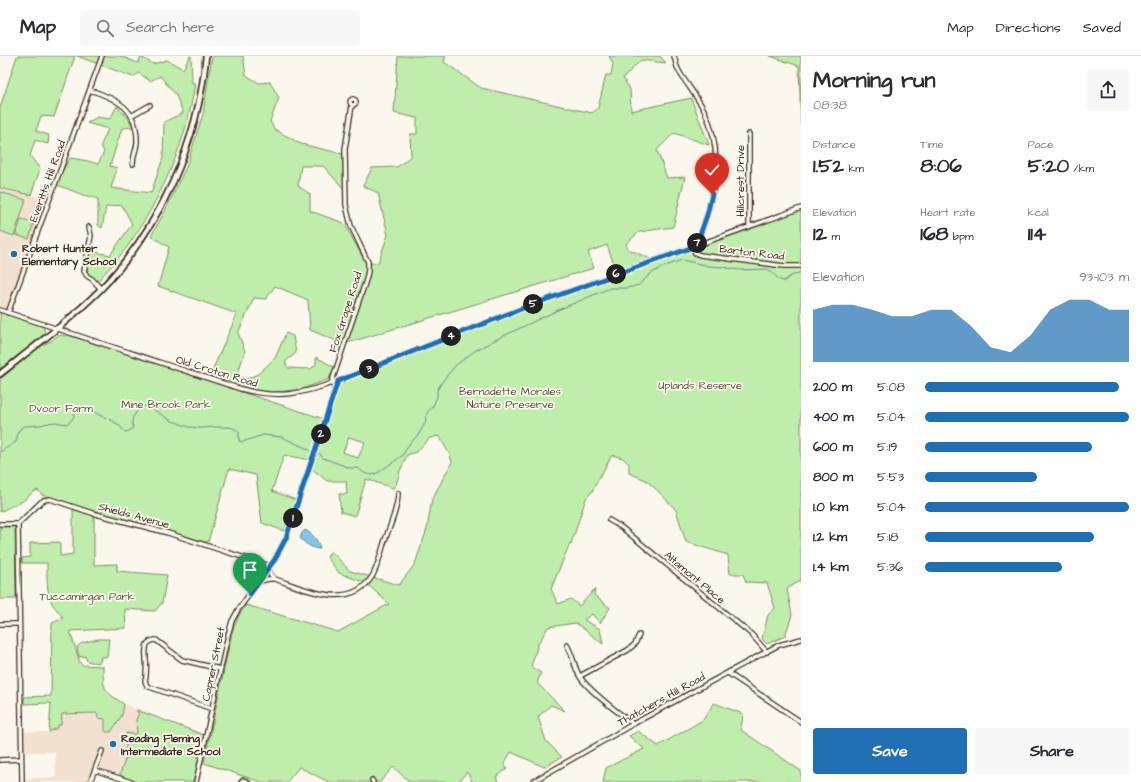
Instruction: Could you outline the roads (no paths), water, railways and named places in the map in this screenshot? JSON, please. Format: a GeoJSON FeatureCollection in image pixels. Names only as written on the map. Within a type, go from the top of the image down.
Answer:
{"type":"FeatureCollection","features":[{"type":"Feature","properties":{"kind":"main road"},"geometry":{"type":"LineString","coordinates":[[0,374],[80,309],[119,268],[137,245],[156,214],[174,179],[188,143],[196,118],[206,56]]}},
{"type":"Feature","properties":{"kind":"main road"},"geometry":{"type":"LineString","coordinates":[[0,371],[11,366]]}},
{"type":"Feature","properties":{"kind":"street","name":"Everitts Hill Road"},"geometry":{"type":"LineString","coordinates":[[8,313],[102,56]]}},
{"type":"Feature","properties":{"kind":"street"},"geometry":{"type":"LineString","coordinates":[[674,56],[680,74],[699,102],[707,117],[716,156],[712,194],[705,221],[695,247]]}},
{"type":"Feature","properties":{"kind":"street"},"geometry":{"type":"LineString","coordinates":[[90,90],[108,96],[120,103],[131,116],[137,137],[133,164]]}},
{"type":"Feature","properties":{"kind":"street"},"geometry":{"type":"LineString","coordinates":[[131,116],[150,105]]}},
{"type":"Feature","properties":{"kind":"street","name":"Fox Grape Road"},"geometry":{"type":"LineString","coordinates":[[331,384],[368,270],[368,262],[353,230],[346,206],[345,149],[352,106]]}},
{"type":"Feature","properties":{"kind":"street","name":"Hillcrest Drive"},"geometry":{"type":"LineString","coordinates":[[749,134],[749,227]]}},
{"type":"Feature","properties":{"kind":"street","name":"Old Croton Road"},"geometry":{"type":"LineString","coordinates":[[0,310],[250,391],[268,394],[304,392],[331,384],[531,305],[801,208]]}},
{"type":"Feature","properties":{"kind":"street"},"geometry":{"type":"LineString","coordinates":[[90,227],[91,236],[84,271],[87,276],[101,288]]}},
{"type":"Feature","properties":{"kind":"street","name":"Barton Road"},"geometry":{"type":"LineString","coordinates":[[695,247],[695,253],[700,255],[784,266],[801,266]]}},
{"type":"Feature","properties":{"kind":"street","name":"Capner Street"},"geometry":{"type":"LineString","coordinates":[[196,782],[232,620],[279,553],[286,538],[338,381]]}},
{"type":"Feature","properties":{"kind":"street"},"geometry":{"type":"LineString","coordinates":[[259,581],[264,579],[275,579],[331,596],[346,595],[361,588],[370,578],[377,565],[396,505],[398,493]]}},
{"type":"Feature","properties":{"kind":"street","name":"Shields Avenue"},"geometry":{"type":"LineString","coordinates":[[18,524],[44,500],[50,499],[114,520],[168,533],[269,567]]}},
{"type":"Feature","properties":{"kind":"street","name":"Altamont Place"},"geometry":{"type":"LineString","coordinates":[[609,520],[621,527],[751,634],[766,652]]}},
{"type":"Feature","properties":{"kind":"street"},"geometry":{"type":"LineString","coordinates":[[0,524],[18,524],[22,782]]}},
{"type":"Feature","properties":{"kind":"street"},"geometry":{"type":"LineString","coordinates":[[269,567],[271,575],[275,579]]}},
{"type":"Feature","properties":{"kind":"street"},"geometry":{"type":"LineString","coordinates":[[0,624],[19,624]]}},
{"type":"Feature","properties":{"kind":"street"},"geometry":{"type":"LineString","coordinates":[[580,676],[628,650],[635,644],[639,635]]}},
{"type":"Feature","properties":{"kind":"street","name":"Thatchers Hill Road"},"geometry":{"type":"LineString","coordinates":[[532,782],[633,724],[766,652],[780,645],[801,639]]}},
{"type":"Feature","properties":{"kind":"street"},"geometry":{"type":"LineString","coordinates":[[212,709],[147,686],[145,681],[145,649],[151,640],[156,640],[176,657],[182,660],[220,669]]}},
{"type":"Feature","properties":{"kind":"street"},"geometry":{"type":"LineString","coordinates":[[567,645],[577,671],[590,689],[633,724]]}},
{"type":"Feature","properties":{"kind":"street"},"geometry":{"type":"LineString","coordinates":[[728,673],[801,722]]}},
{"type":"Feature","properties":{"kind":"street"},"geometry":{"type":"LineString","coordinates":[[90,782],[102,751]]}},
{"type":"Feature","properties":{"kind":"street"},"geometry":{"type":"LineString","coordinates":[[0,760],[21,760]]}},
{"type":"Feature","properties":{"kind":"street"},"geometry":{"type":"LineString","coordinates":[[94,770],[131,782]]}},
{"type":"Feature","properties":{"kind":"street"},"geometry":{"type":"LineString","coordinates":[[240,782],[243,780],[248,782]]}},
{"type":"Feature","properties":{"kind":"water"},"geometry":{"type":"Polygon","coordinates":[[[305,530],[315,538],[320,549],[309,546],[300,538],[305,530]]]}},
{"type":"Feature","properties":{"kind":"waterway"},"geometry":{"type":"LineString","coordinates":[[317,453],[323,458],[350,468],[358,468],[364,473],[372,475],[379,472],[402,456],[410,443],[419,434],[425,423],[427,413],[433,406],[437,397],[437,390],[444,379],[456,365],[476,350],[558,310],[610,288],[627,288],[639,285],[650,274],[663,267],[682,260],[738,270],[768,269],[780,280],[785,281]]}},
{"type":"Feature","properties":{"kind":"waterway"},"geometry":{"type":"LineString","coordinates":[[784,281],[801,272]]}},
{"type":"Feature","properties":{"kind":"waterway"},"geometry":{"type":"LineString","coordinates":[[0,452],[16,442],[18,432],[21,428],[25,426],[55,422],[67,424],[72,419],[77,407],[80,406],[87,407],[99,415],[111,420],[119,425],[125,432],[133,428],[132,421],[135,414],[141,407],[148,406],[170,420],[189,427],[230,427],[239,432],[239,441],[242,442],[263,435],[282,437],[312,451]]}},
{"type":"Feature","properties":{"kind":"place","name":"Robert Hunter Elementary School"},"geometry":{"type":"Point","coordinates":[14,254]}},
{"type":"Feature","properties":{"kind":"place","name":"Reading Fleming Intermediate School"},"geometry":{"type":"Point","coordinates":[113,744]}},
{"type":"Feature","properties":{"kind":"park label","name":"Uplands Reserve"},"geometry":{"type":"Point","coordinates":[700,385]}},
{"type":"Feature","properties":{"kind":"park label","name":"Bernadette Morales Nature Preserve"},"geometry":{"type":"Point","coordinates":[510,397]}},
{"type":"Feature","properties":{"kind":"park label","name":"Mine Brook Park"},"geometry":{"type":"Point","coordinates":[166,404]}},
{"type":"Feature","properties":{"kind":"park label","name":"Dvoor Farm"},"geometry":{"type":"Point","coordinates":[61,408]}},
{"type":"Feature","properties":{"kind":"park label","name":"Tuccamirgan Park"},"geometry":{"type":"Point","coordinates":[87,596]}}]}
